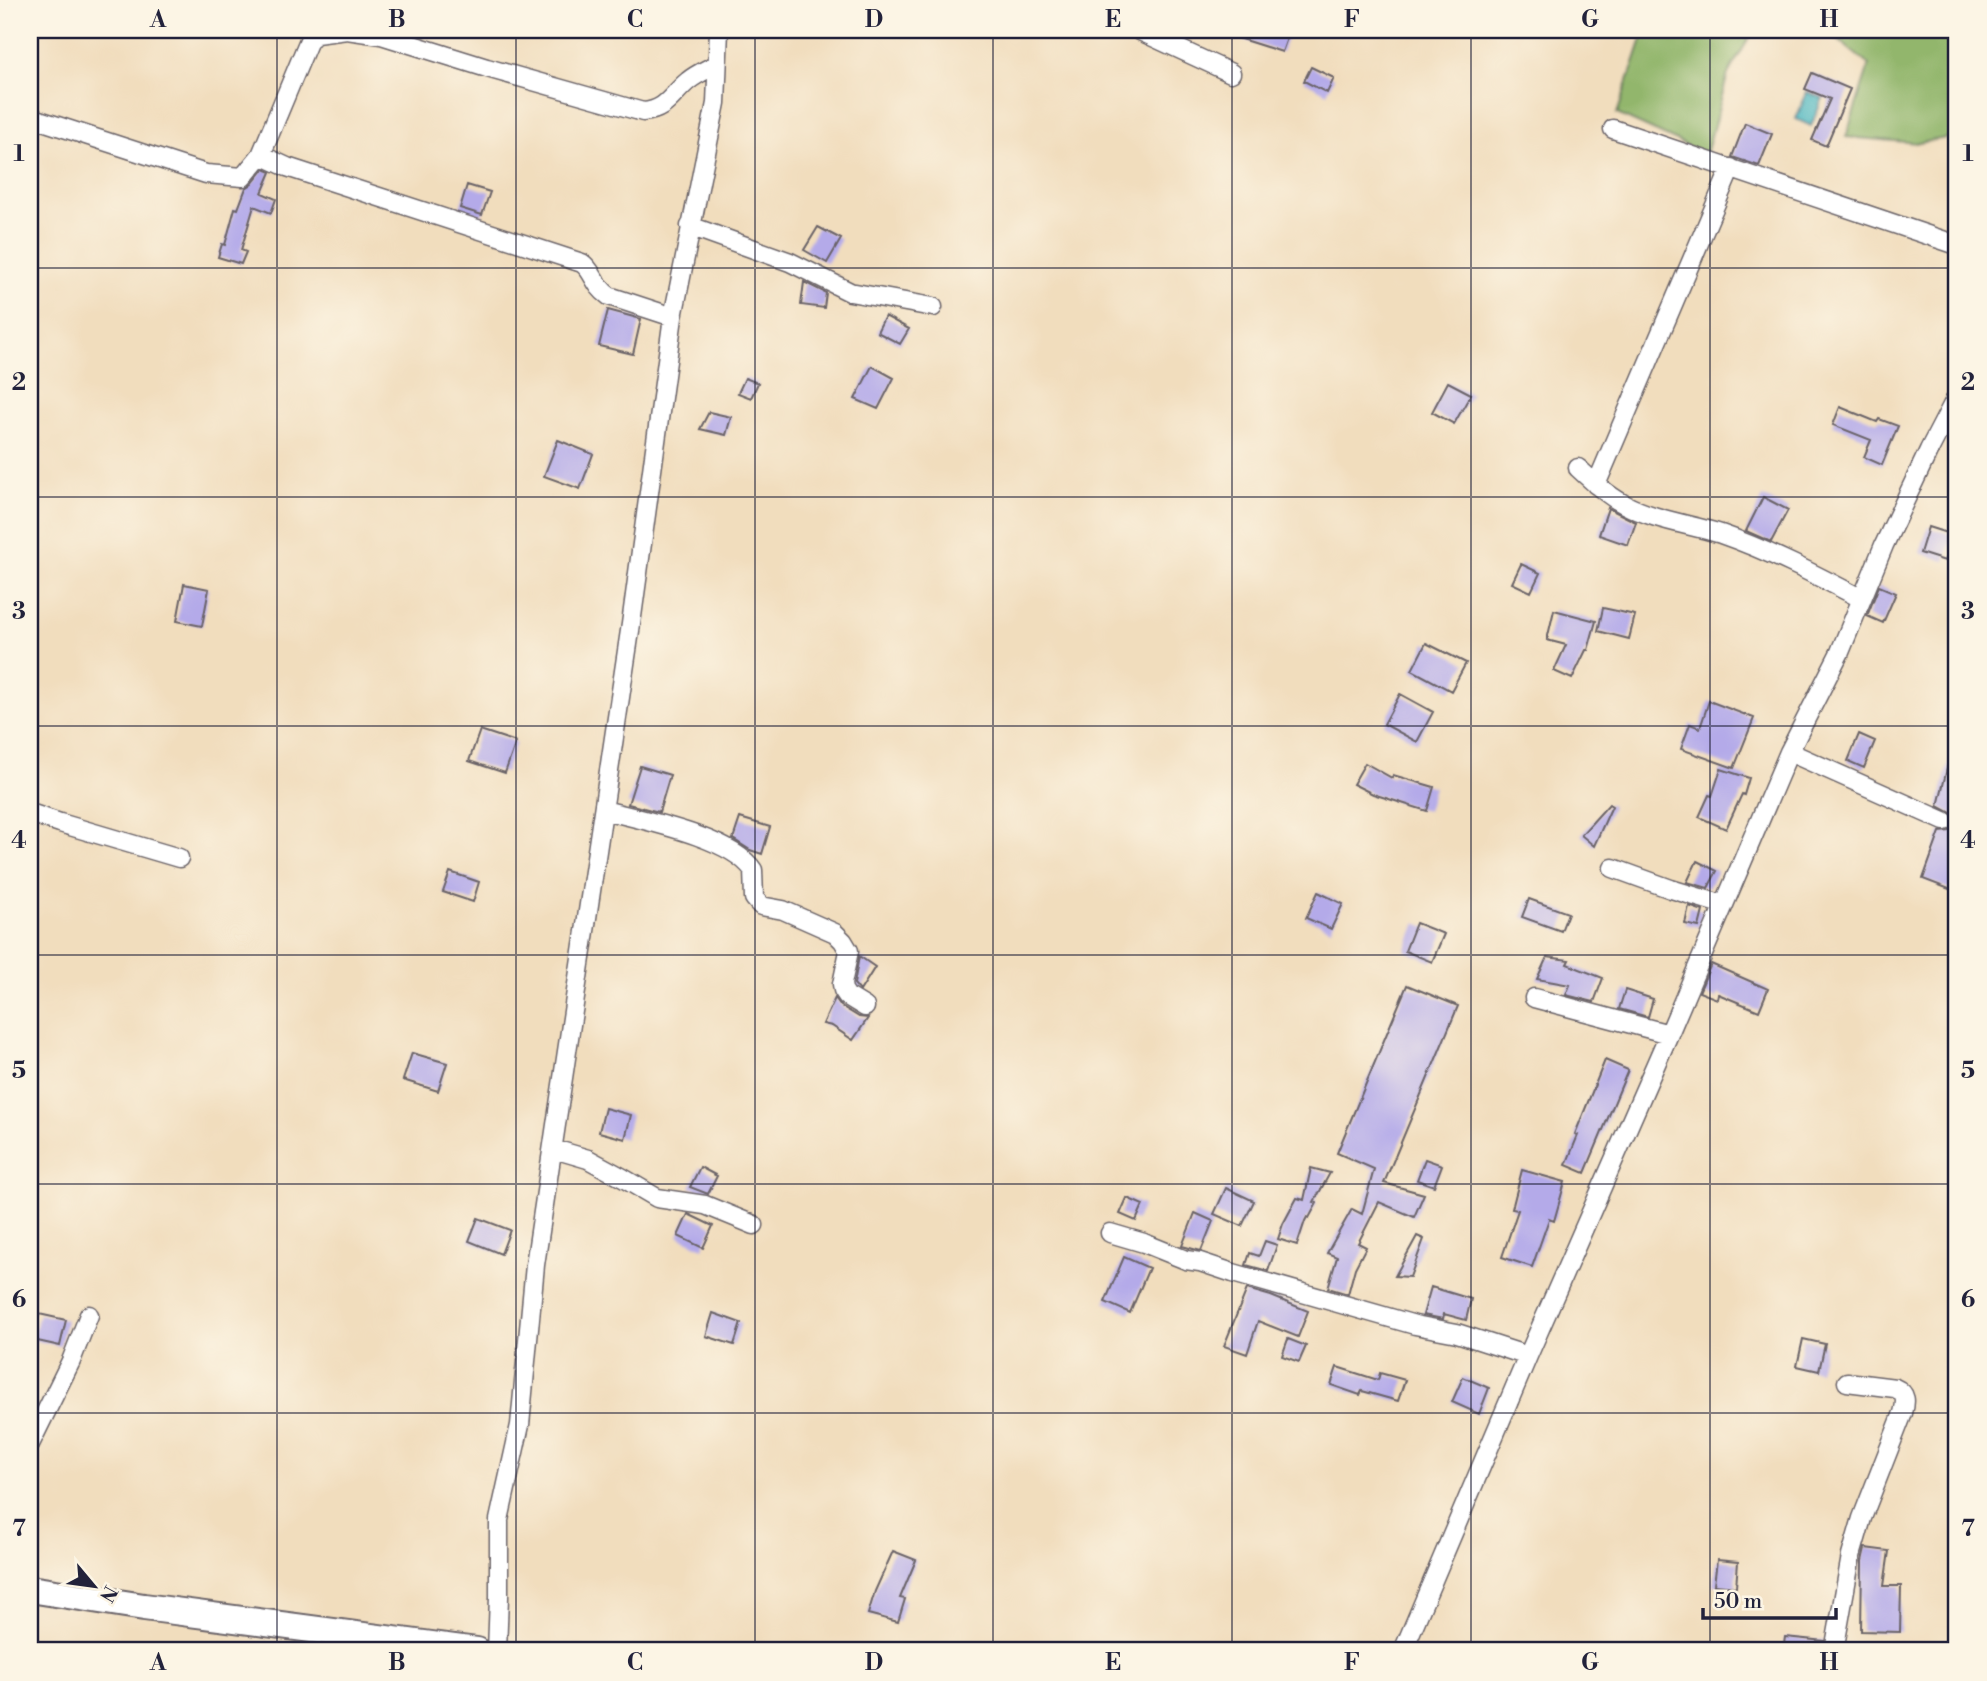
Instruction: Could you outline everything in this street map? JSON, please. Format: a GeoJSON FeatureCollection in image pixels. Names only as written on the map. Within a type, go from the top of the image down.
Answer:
{"type":"FeatureCollection","features":[{"type":"Feature","properties":{"kind":"street"},"geometry":{"type":"LineString","coordinates":[[30,117],[206,174],[243,177],[261,155],[309,40],[316,34],[347,30],[381,35],[643,112],[663,106],[690,79],[717,64]]}},
{"type":"Feature","properties":{"kind":"street"},"geometry":{"type":"LineString","coordinates":[[497,1651],[499,1520],[520,1425],[535,1265],[604,810],[673,317],[716,103],[719,30]]}},
{"type":"Feature","properties":{"kind":"street"},"geometry":{"type":"LineString","coordinates":[[1138,30],[1231,73]]}},
{"type":"Feature","properties":{"kind":"street"},"geometry":{"type":"LineString","coordinates":[[1613,129],[1957,246]]}},
{"type":"Feature","properties":{"kind":"street"},"geometry":{"type":"LineString","coordinates":[[261,155],[287,167],[582,263],[589,269],[600,290],[609,296],[673,317]]}},
{"type":"Feature","properties":{"kind":"street"},"geometry":{"type":"LineString","coordinates":[[1596,485],[1731,168]]}},
{"type":"Feature","properties":{"kind":"street"},"geometry":{"type":"LineString","coordinates":[[691,226],[790,262],[850,292],[933,307]]}},
{"type":"Feature","properties":{"kind":"street"},"geometry":{"type":"LineString","coordinates":[[1404,1651],[1789,751],[1840,652],[1884,545],[1957,396]]}},
{"type":"Feature","properties":{"kind":"street"},"geometry":{"type":"LineString","coordinates":[[1578,468],[1596,485],[1624,504],[1721,534],[1793,564],[1862,598]]}},
{"type":"Feature","properties":{"kind":"street"},"geometry":{"type":"LineString","coordinates":[[1789,751],[1944,821]]}},
{"type":"Feature","properties":{"kind":"street"},"geometry":{"type":"LineString","coordinates":[[604,810],[667,826],[727,848],[740,856],[753,870],[752,891],[756,902],[761,906],[783,910],[835,933],[843,941],[849,951],[842,984],[847,996],[865,1007]]}},
{"type":"Feature","properties":{"kind":"street"},"geometry":{"type":"LineString","coordinates":[[30,813],[178,858]]}},
{"type":"Feature","properties":{"kind":"street"},"geometry":{"type":"LineString","coordinates":[[1613,868],[1724,905]]}},
{"type":"Feature","properties":{"kind":"street"},"geometry":{"type":"LineString","coordinates":[[1534,998],[1669,1034]]}},
{"type":"Feature","properties":{"kind":"street"},"geometry":{"type":"LineString","coordinates":[[554,1149],[588,1159],[657,1198],[705,1205],[754,1225]]}},
{"type":"Feature","properties":{"kind":"street"},"geometry":{"type":"LineString","coordinates":[[1110,1233],[1144,1242],[1186,1260],[1415,1325],[1457,1333],[1528,1356]]}},
{"type":"Feature","properties":{"kind":"street"},"geometry":{"type":"LineString","coordinates":[[30,1444],[71,1362],[89,1315]]}},
{"type":"Feature","properties":{"kind":"street"},"geometry":{"type":"LineString","coordinates":[[1834,1651],[1851,1556],[1862,1518],[1906,1403],[1905,1396],[1895,1388],[1847,1382]]}},
{"type":"Feature","properties":{"kind":"street"},"geometry":{"type":"LineString","coordinates":[[30,1589],[144,1607],[477,1651]]}},
{"type":"Feature","properties":{"kind":"green space"},"geometry":{"type":"Polygon","coordinates":[[[1645,30],[1754,30],[1728,74],[1706,154],[1617,114],[1645,30]]]}},
{"type":"Feature","properties":{"kind":"green space"},"geometry":{"type":"Polygon","coordinates":[[[1826,30],[1957,30],[1957,136],[1919,143],[1846,137],[1869,65],[1826,30]]]}},
{"type":"Feature","properties":{"kind":"water"},"geometry":{"type":"Polygon","coordinates":[[[1807,92],[1823,98],[1811,126],[1796,119],[1807,92]]]}},
{"type":"Feature","properties":{"kind":"building"},"geometry":{"type":"Polygon","coordinates":[[[1223,30],[1290,30],[1282,52],[1222,33],[1223,30]]]}},
{"type":"Feature","properties":{"kind":"building"},"geometry":{"type":"Polygon","coordinates":[[[1311,67],[1334,78],[1327,93],[1304,81],[1311,67]]]}},
{"type":"Feature","properties":{"kind":"building"},"geometry":{"type":"Polygon","coordinates":[[[1812,73],[1850,89],[1826,146],[1812,140],[1830,99],[1805,89],[1812,73]]]}},
{"type":"Feature","properties":{"kind":"building"},"geometry":{"type":"Polygon","coordinates":[[[1745,123],[1772,134],[1759,166],[1732,157],[1745,123]]]}},
{"type":"Feature","properties":{"kind":"building"},"geometry":{"type":"Polygon","coordinates":[[[264,169],[271,172],[262,193],[276,199],[271,213],[254,206],[241,250],[246,252],[241,264],[218,257],[222,244],[225,245],[235,208],[238,209],[246,188],[264,169]]]}},
{"type":"Feature","properties":{"kind":"building"},"geometry":{"type":"Polygon","coordinates":[[[467,185],[490,192],[482,215],[460,208],[467,185]]]}},
{"type":"Feature","properties":{"kind":"building"},"geometry":{"type":"Polygon","coordinates":[[[818,227],[841,239],[827,263],[804,250],[818,227]]]}},
{"type":"Feature","properties":{"kind":"building"},"geometry":{"type":"Polygon","coordinates":[[[804,282],[826,293],[824,308],[801,305],[804,282]]]}},
{"type":"Feature","properties":{"kind":"building"},"geometry":{"type":"Polygon","coordinates":[[[608,310],[641,319],[633,354],[599,346],[608,310]]]}},
{"type":"Feature","properties":{"kind":"building"},"geometry":{"type":"Polygon","coordinates":[[[885,316],[909,329],[900,344],[877,332],[885,316]]]}},
{"type":"Feature","properties":{"kind":"building"},"geometry":{"type":"Polygon","coordinates":[[[872,366],[894,378],[878,409],[855,399],[872,366]]]}},
{"type":"Feature","properties":{"kind":"building"},"geometry":{"type":"Polygon","coordinates":[[[745,378],[758,383],[751,398],[738,393],[745,378]]]}},
{"type":"Feature","properties":{"kind":"building"},"geometry":{"type":"Polygon","coordinates":[[[1448,382],[1471,394],[1454,424],[1432,412],[1448,382]]]}},
{"type":"Feature","properties":{"kind":"building"},"geometry":{"type":"Polygon","coordinates":[[[1840,407],[1877,422],[1879,419],[1898,426],[1882,465],[1864,457],[1871,440],[1833,425],[1840,407]]]}},
{"type":"Feature","properties":{"kind":"building"},"geometry":{"type":"Polygon","coordinates":[[[709,412],[731,417],[726,435],[700,429],[709,412]]]}},
{"type":"Feature","properties":{"kind":"building"},"geometry":{"type":"Polygon","coordinates":[[[558,440],[593,454],[580,489],[544,476],[558,440]]]}},
{"type":"Feature","properties":{"kind":"building"},"geometry":{"type":"Polygon","coordinates":[[[1763,497],[1788,510],[1771,542],[1746,531],[1763,497]]]}},
{"type":"Feature","properties":{"kind":"building"},"geometry":{"type":"Polygon","coordinates":[[[1608,508],[1636,522],[1628,545],[1599,535],[1608,508]]]}},
{"type":"Feature","properties":{"kind":"building"},"geometry":{"type":"Polygon","coordinates":[[[1928,527],[1953,535],[1945,561],[1920,553],[1928,527]]]}},
{"type":"Feature","properties":{"kind":"building"},"geometry":{"type":"Polygon","coordinates":[[[1521,564],[1540,573],[1531,592],[1512,583],[1521,564]]]}},
{"type":"Feature","properties":{"kind":"building"},"geometry":{"type":"Polygon","coordinates":[[[184,584],[209,589],[202,626],[177,621],[184,584]]]}},
{"type":"Feature","properties":{"kind":"building"},"geometry":{"type":"Polygon","coordinates":[[[1879,586],[1896,593],[1883,623],[1867,616],[1879,586]]]}},
{"type":"Feature","properties":{"kind":"building"},"geometry":{"type":"Polygon","coordinates":[[[1603,608],[1635,615],[1629,639],[1598,631],[1603,608]]]}},
{"type":"Feature","properties":{"kind":"building"},"geometry":{"type":"Polygon","coordinates":[[[1554,610],[1596,621],[1588,650],[1572,679],[1554,671],[1566,645],[1547,640],[1554,610]]]}},
{"type":"Feature","properties":{"kind":"building"},"geometry":{"type":"Polygon","coordinates":[[[1426,643],[1466,663],[1451,691],[1412,670],[1426,643]]]}},
{"type":"Feature","properties":{"kind":"building"},"geometry":{"type":"Polygon","coordinates":[[[1400,694],[1433,712],[1417,742],[1384,724],[1400,694]]]}},
{"type":"Feature","properties":{"kind":"building"},"geometry":{"type":"Polygon","coordinates":[[[1709,701],[1754,718],[1734,768],[1681,749],[1690,724],[1700,728],[1709,701]]]}},
{"type":"Feature","properties":{"kind":"building"},"geometry":{"type":"Polygon","coordinates":[[[480,730],[516,742],[505,773],[469,761],[480,730]]]}},
{"type":"Feature","properties":{"kind":"building"},"geometry":{"type":"Polygon","coordinates":[[[1859,734],[1875,741],[1864,768],[1848,761],[1859,734]]]}},
{"type":"Feature","properties":{"kind":"building"},"geometry":{"type":"Polygon","coordinates":[[[1952,748],[1957,748],[1957,841],[1953,852],[1957,853],[1957,892],[1923,879],[1940,832],[1950,831],[1955,825],[1953,814],[1938,806],[1952,748]]]}},
{"type":"Feature","properties":{"kind":"building"},"geometry":{"type":"Polygon","coordinates":[[[1365,763],[1392,778],[1393,775],[1434,787],[1427,811],[1373,794],[1353,784],[1365,763]]]}},
{"type":"Feature","properties":{"kind":"building"},"geometry":{"type":"Polygon","coordinates":[[[640,766],[670,775],[659,812],[628,804],[640,766]]]}},
{"type":"Feature","properties":{"kind":"building"},"geometry":{"type":"Polygon","coordinates":[[[1721,769],[1749,778],[1744,795],[1742,794],[1726,829],[1699,817],[1709,795],[1712,796],[1721,769]]]}},
{"type":"Feature","properties":{"kind":"building"},"geometry":{"type":"Polygon","coordinates":[[[1609,804],[1612,806],[1594,846],[1581,835],[1609,804]]]}},
{"type":"Feature","properties":{"kind":"building"},"geometry":{"type":"Polygon","coordinates":[[[740,818],[770,827],[762,854],[733,839],[740,818]]]}},
{"type":"Feature","properties":{"kind":"building"},"geometry":{"type":"Polygon","coordinates":[[[1697,861],[1717,871],[1708,888],[1687,882],[1697,861]]]}},
{"type":"Feature","properties":{"kind":"building"},"geometry":{"type":"Polygon","coordinates":[[[450,872],[479,882],[473,902],[443,892],[450,872]]]}},
{"type":"Feature","properties":{"kind":"building"},"geometry":{"type":"Polygon","coordinates":[[[1318,892],[1343,904],[1331,929],[1306,918],[1318,892]]]}},
{"type":"Feature","properties":{"kind":"building"},"geometry":{"type":"Polygon","coordinates":[[[1529,899],[1568,913],[1561,931],[1522,917],[1529,899]]]}},
{"type":"Feature","properties":{"kind":"building"},"geometry":{"type":"Polygon","coordinates":[[[1689,906],[1703,911],[1699,927],[1685,924],[1689,906]]]}},
{"type":"Feature","properties":{"kind":"building"},"geometry":{"type":"Polygon","coordinates":[[[1416,923],[1444,934],[1432,962],[1405,951],[1416,923]]]}},
{"type":"Feature","properties":{"kind":"building"},"geometry":{"type":"Polygon","coordinates":[[[859,956],[875,967],[860,991],[854,984],[859,956]]]}},
{"type":"Feature","properties":{"kind":"building"},"geometry":{"type":"Polygon","coordinates":[[[1547,957],[1569,960],[1567,964],[1603,978],[1594,1002],[1566,995],[1570,985],[1537,979],[1547,957]]]}},
{"type":"Feature","properties":{"kind":"building"},"geometry":{"type":"Polygon","coordinates":[[[1711,964],[1768,989],[1759,1011],[1718,994],[1717,999],[1699,992],[1711,964]]]}},
{"type":"Feature","properties":{"kind":"building"},"geometry":{"type":"Polygon","coordinates":[[[1407,985],[1458,1006],[1384,1183],[1424,1194],[1414,1217],[1379,1202],[1358,1243],[1366,1247],[1355,1268],[1348,1294],[1328,1288],[1337,1257],[1327,1253],[1352,1209],[1362,1214],[1374,1169],[1337,1153],[1407,985]]]}},
{"type":"Feature","properties":{"kind":"building"},"geometry":{"type":"Polygon","coordinates":[[[1625,990],[1653,999],[1648,1017],[1619,1009],[1625,990]]]}},
{"type":"Feature","properties":{"kind":"building"},"geometry":{"type":"Polygon","coordinates":[[[835,998],[841,1006],[859,1017],[868,1018],[853,1040],[832,1026],[823,1024],[835,998]]]}},
{"type":"Feature","properties":{"kind":"building"},"geometry":{"type":"Polygon","coordinates":[[[412,1053],[447,1063],[438,1091],[403,1080],[412,1053]]]}},
{"type":"Feature","properties":{"kind":"building"},"geometry":{"type":"Polygon","coordinates":[[[1605,1060],[1628,1070],[1585,1173],[1566,1165],[1578,1135],[1575,1134],[1605,1060]]]}},
{"type":"Feature","properties":{"kind":"building"},"geometry":{"type":"Polygon","coordinates":[[[605,1108],[631,1115],[625,1139],[599,1132],[605,1108]]]}},
{"type":"Feature","properties":{"kind":"building"},"geometry":{"type":"Polygon","coordinates":[[[1425,1159],[1442,1165],[1434,1186],[1417,1180],[1425,1159]]]}},
{"type":"Feature","properties":{"kind":"building"},"geometry":{"type":"Polygon","coordinates":[[[700,1167],[717,1176],[708,1194],[690,1187],[700,1167]]]}},
{"type":"Feature","properties":{"kind":"building"},"geometry":{"type":"Polygon","coordinates":[[[1311,1168],[1330,1173],[1314,1202],[1317,1203],[1305,1221],[1297,1245],[1278,1239],[1297,1198],[1304,1200],[1311,1168]]]}},
{"type":"Feature","properties":{"kind":"building"},"geometry":{"type":"Polygon","coordinates":[[[1522,1170],[1565,1182],[1554,1221],[1549,1219],[1532,1267],[1502,1257],[1518,1210],[1512,1209],[1522,1170]]]}},
{"type":"Feature","properties":{"kind":"building"},"geometry":{"type":"Polygon","coordinates":[[[1226,1188],[1254,1201],[1242,1226],[1214,1214],[1226,1188]]]}},
{"type":"Feature","properties":{"kind":"building"},"geometry":{"type":"Polygon","coordinates":[[[1127,1198],[1143,1205],[1136,1221],[1120,1214],[1127,1198]]]}},
{"type":"Feature","properties":{"kind":"building"},"geometry":{"type":"Polygon","coordinates":[[[1195,1213],[1213,1221],[1201,1251],[1182,1246],[1195,1213]]]}},
{"type":"Feature","properties":{"kind":"building"},"geometry":{"type":"Polygon","coordinates":[[[688,1214],[713,1226],[703,1248],[678,1236],[688,1214]]]}},
{"type":"Feature","properties":{"kind":"building"},"geometry":{"type":"Polygon","coordinates":[[[478,1218],[510,1230],[501,1254],[469,1241],[478,1218]]]}},
{"type":"Feature","properties":{"kind":"building"},"geometry":{"type":"Polygon","coordinates":[[[1417,1236],[1424,1239],[1410,1277],[1395,1276],[1417,1236]]]}},
{"type":"Feature","properties":{"kind":"building"},"geometry":{"type":"Polygon","coordinates":[[[1265,1241],[1277,1245],[1268,1271],[1246,1265],[1250,1253],[1259,1256],[1265,1241]]]}},
{"type":"Feature","properties":{"kind":"building"},"geometry":{"type":"Polygon","coordinates":[[[1124,1257],[1149,1268],[1130,1313],[1105,1302],[1124,1257]]]}},
{"type":"Feature","properties":{"kind":"building"},"geometry":{"type":"Polygon","coordinates":[[[1431,1287],[1471,1299],[1466,1320],[1444,1314],[1443,1319],[1423,1315],[1431,1287]]]}},
{"type":"Feature","properties":{"kind":"building"},"geometry":{"type":"Polygon","coordinates":[[[1247,1289],[1308,1311],[1298,1337],[1258,1321],[1247,1354],[1224,1346],[1247,1289]]]}},
{"type":"Feature","properties":{"kind":"building"},"geometry":{"type":"Polygon","coordinates":[[[713,1313],[741,1323],[734,1345],[706,1336],[713,1313]]]}},
{"type":"Feature","properties":{"kind":"building"},"geometry":{"type":"Polygon","coordinates":[[[39,1314],[66,1320],[60,1346],[33,1340],[39,1314]]]}},
{"type":"Feature","properties":{"kind":"building"},"geometry":{"type":"Polygon","coordinates":[[[1288,1339],[1306,1346],[1299,1362],[1282,1356],[1288,1339]]]}},
{"type":"Feature","properties":{"kind":"building"},"geometry":{"type":"Polygon","coordinates":[[[1803,1339],[1825,1344],[1819,1371],[1797,1366],[1803,1339]]]}},
{"type":"Feature","properties":{"kind":"building"},"geometry":{"type":"Polygon","coordinates":[[[1337,1367],[1378,1380],[1380,1373],[1405,1380],[1398,1401],[1362,1391],[1360,1395],[1331,1385],[1337,1367]]]}},
{"type":"Feature","properties":{"kind":"building"},"geometry":{"type":"Polygon","coordinates":[[[1463,1377],[1489,1388],[1479,1414],[1452,1402],[1463,1377]]]}},
{"type":"Feature","properties":{"kind":"building"},"geometry":{"type":"Polygon","coordinates":[[[1865,1548],[1889,1551],[1884,1586],[1901,1586],[1900,1632],[1861,1631],[1862,1561],[1865,1548]]]}},
{"type":"Feature","properties":{"kind":"building"},"geometry":{"type":"Polygon","coordinates":[[[893,1551],[916,1560],[900,1598],[905,1599],[898,1622],[868,1614],[893,1551]]]}},
{"type":"Feature","properties":{"kind":"building"},"geometry":{"type":"Polygon","coordinates":[[[1717,1560],[1738,1562],[1736,1587],[1714,1585],[1717,1560]]]}},
{"type":"Feature","properties":{"kind":"building"},"geometry":{"type":"Polygon","coordinates":[[[1785,1637],[1824,1641],[1823,1651],[1783,1651],[1785,1637]]]}}]}
